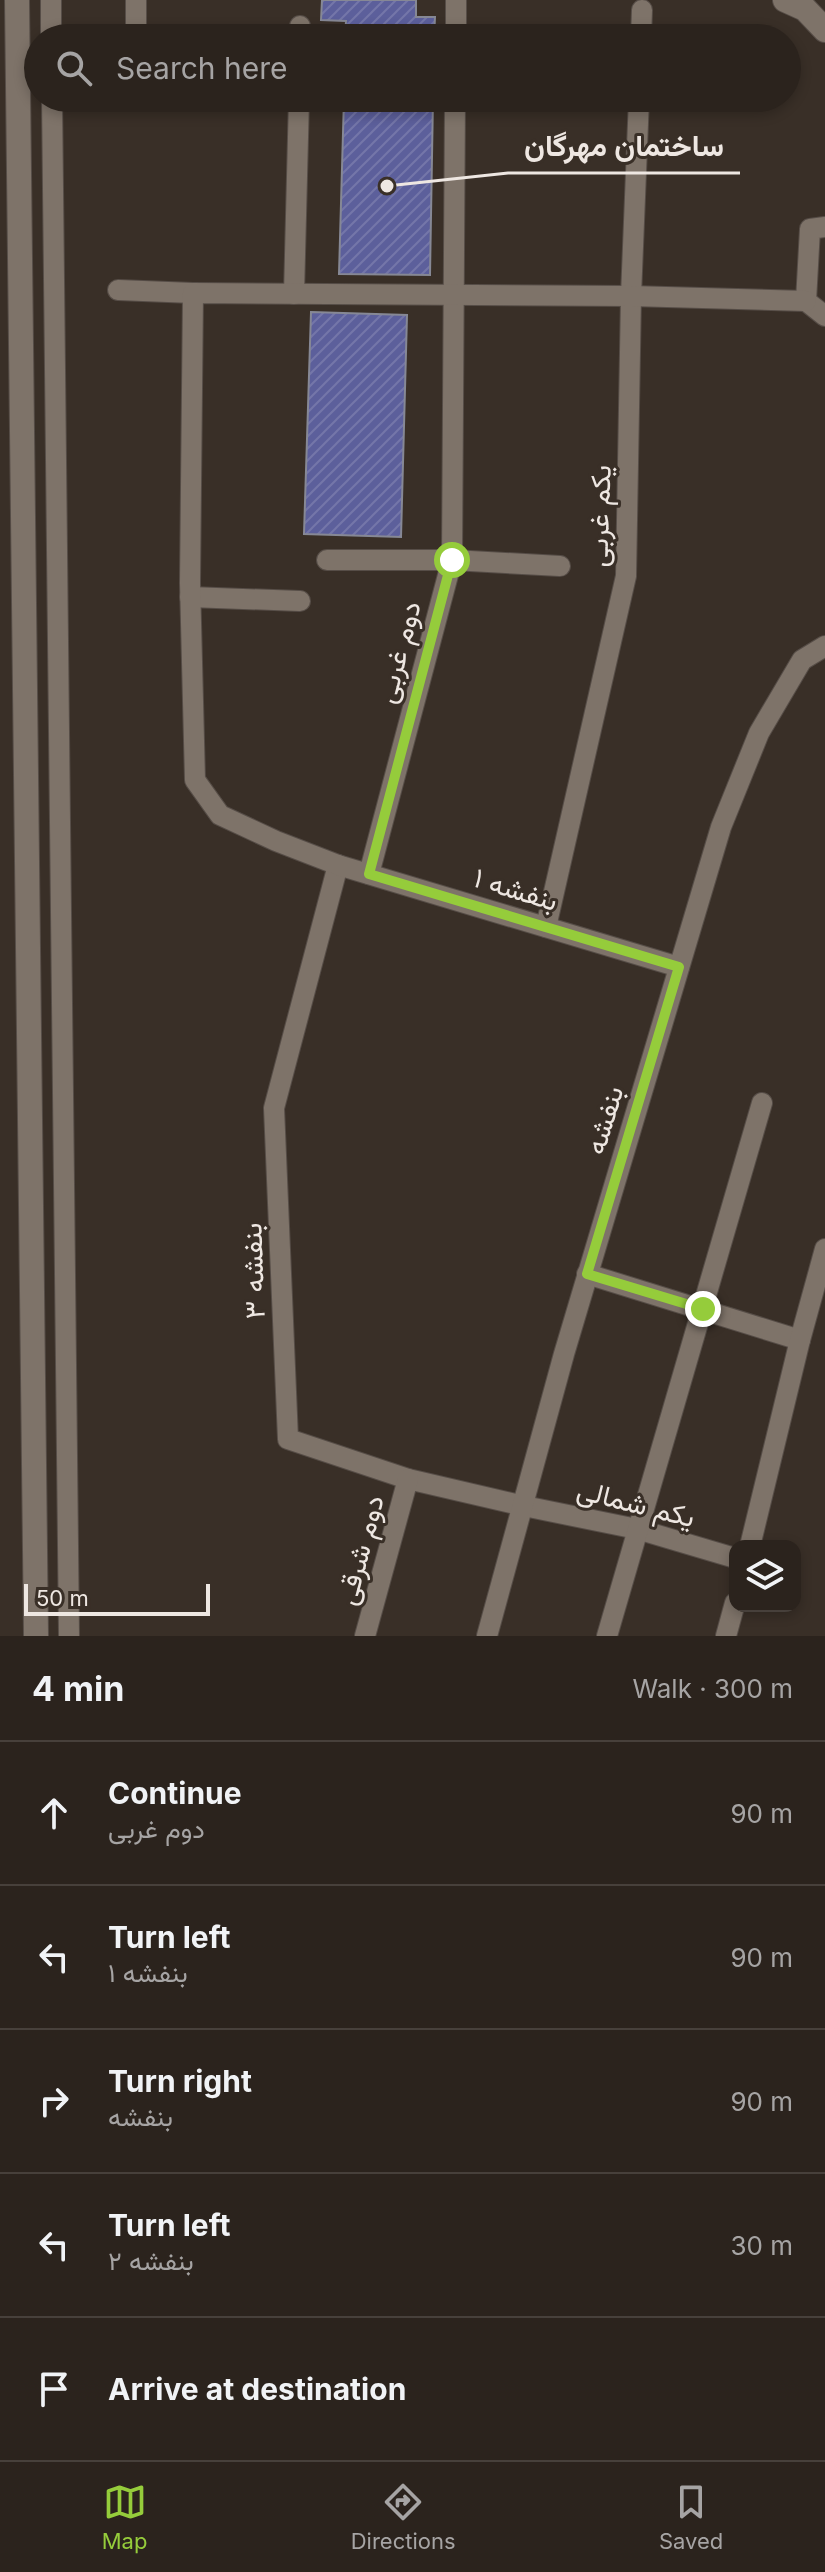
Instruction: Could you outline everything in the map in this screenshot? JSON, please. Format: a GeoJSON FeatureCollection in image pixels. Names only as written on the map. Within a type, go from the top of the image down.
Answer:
{"type":"FeatureCollection","features":[{"type":"Feature","properties":{"kind":"street"},"geometry":{"type":"LineString","coordinates":[[17,0],[36,1636]]}},
{"type":"Feature","properties":{"kind":"street"},"geometry":{"type":"LineString","coordinates":[[51,0],[51,24]]}},
{"type":"Feature","properties":{"kind":"street"},"geometry":{"type":"LineString","coordinates":[[136,0],[136,24]]}},
{"type":"Feature","properties":{"kind":"street"},"geometry":{"type":"LineString","coordinates":[[456,0],[456,24]]}},
{"type":"Feature","properties":{"kind":"street"},"geometry":{"type":"LineString","coordinates":[[800,3],[825,30]]}},
{"type":"Feature","properties":{"kind":"street"},"geometry":{"type":"LineString","coordinates":[[642,10],[642,24]]}},
{"type":"Feature","properties":{"kind":"street"},"geometry":{"type":"LineString","coordinates":[[52,112],[69,1636]]}},
{"type":"Feature","properties":{"kind":"street"},"geometry":{"type":"LineString","coordinates":[[294,294],[299,112]]}},
{"type":"Feature","properties":{"kind":"street","name":"دوم غربی"},"geometry":{"type":"LineString","coordinates":[[369,874],[452,560],[455,112]]}},
{"type":"Feature","properties":{"kind":"street","name":"یکم غربی"},"geometry":{"type":"LineString","coordinates":[[546,927],[626,576],[631,296],[638,112]]}},
{"type":"Feature","properties":{"kind":"street"},"geometry":{"type":"LineString","coordinates":[[806,301],[810,229],[825,227]]}},
{"type":"Feature","properties":{"kind":"street"},"geometry":{"type":"LineString","coordinates":[[118,290],[806,301],[825,316]]}},
{"type":"Feature","properties":{"kind":"street","name":"بنفشه ۱"},"geometry":{"type":"LineString","coordinates":[[193,293],[190,597],[195,780],[220,815],[338,865],[679,967]]}},
{"type":"Feature","properties":{"kind":"street"},"geometry":{"type":"LineString","coordinates":[[327,560],[452,560],[560,566]]}},
{"type":"Feature","properties":{"kind":"street"},"geometry":{"type":"LineString","coordinates":[[190,597],[300,601]]}},
{"type":"Feature","properties":{"kind":"street","name":"بنفشه"},"geometry":{"type":"LineString","coordinates":[[487,1636],[587,1274],[721,827],[759,733],[802,660],[825,646]]}},
{"type":"Feature","properties":{"kind":"street","name":"بنفشه ۳"},"geometry":{"type":"LineString","coordinates":[[338,865],[274,1108],[288,1439],[408,1479],[524,1506]]}},
{"type":"Feature","properties":{"kind":"street"},"geometry":{"type":"LineString","coordinates":[[607,1636],[762,1103]]}},
{"type":"Feature","properties":{"kind":"street"},"geometry":{"type":"LineString","coordinates":[[751,1540],[825,1249]]}},
{"type":"Feature","properties":{"kind":"street"},"geometry":{"type":"LineString","coordinates":[[587,1274],[800,1340]]}},
{"type":"Feature","properties":{"kind":"street","name":"دوم شرقی"},"geometry":{"type":"LineString","coordinates":[[365,1636],[408,1479]]}},
{"type":"Feature","properties":{"kind":"street","name":"یکم شمالی"},"geometry":{"type":"LineString","coordinates":[[524,1506],[637,1529],[729,1556]]}},
{"type":"Feature","properties":{"kind":"street"},"geometry":{"type":"LineString","coordinates":[[726,1636],[733,1612]]}},
{"type":"Feature","properties":{"kind":"building"},"geometry":{"type":"Polygon","coordinates":[[[322,0],[416,0],[416,17],[435,17],[435,24],[346,24],[346,21],[321,20],[322,0]]]}},
{"type":"Feature","properties":{"kind":"building"},"geometry":{"type":"Polygon","coordinates":[[[344,112],[433,112],[430,275],[339,274],[344,112]]]}},
{"type":"Feature","properties":{"kind":"building"},"geometry":{"type":"Polygon","coordinates":[[[311,312],[407,315],[401,537],[304,534],[311,312]]]}},
{"type":"Feature","properties":{"kind":"place","name":"ساختمان مهرگان"},"geometry":{"type":"Point","coordinates":[387,186]}},
{"type":"Feature","properties":{"kind":"route"},"geometry":{"type":"LineString","coordinates":[[452,560],[369,874],[679,967],[587,1274],[703,1309]]}}]}
